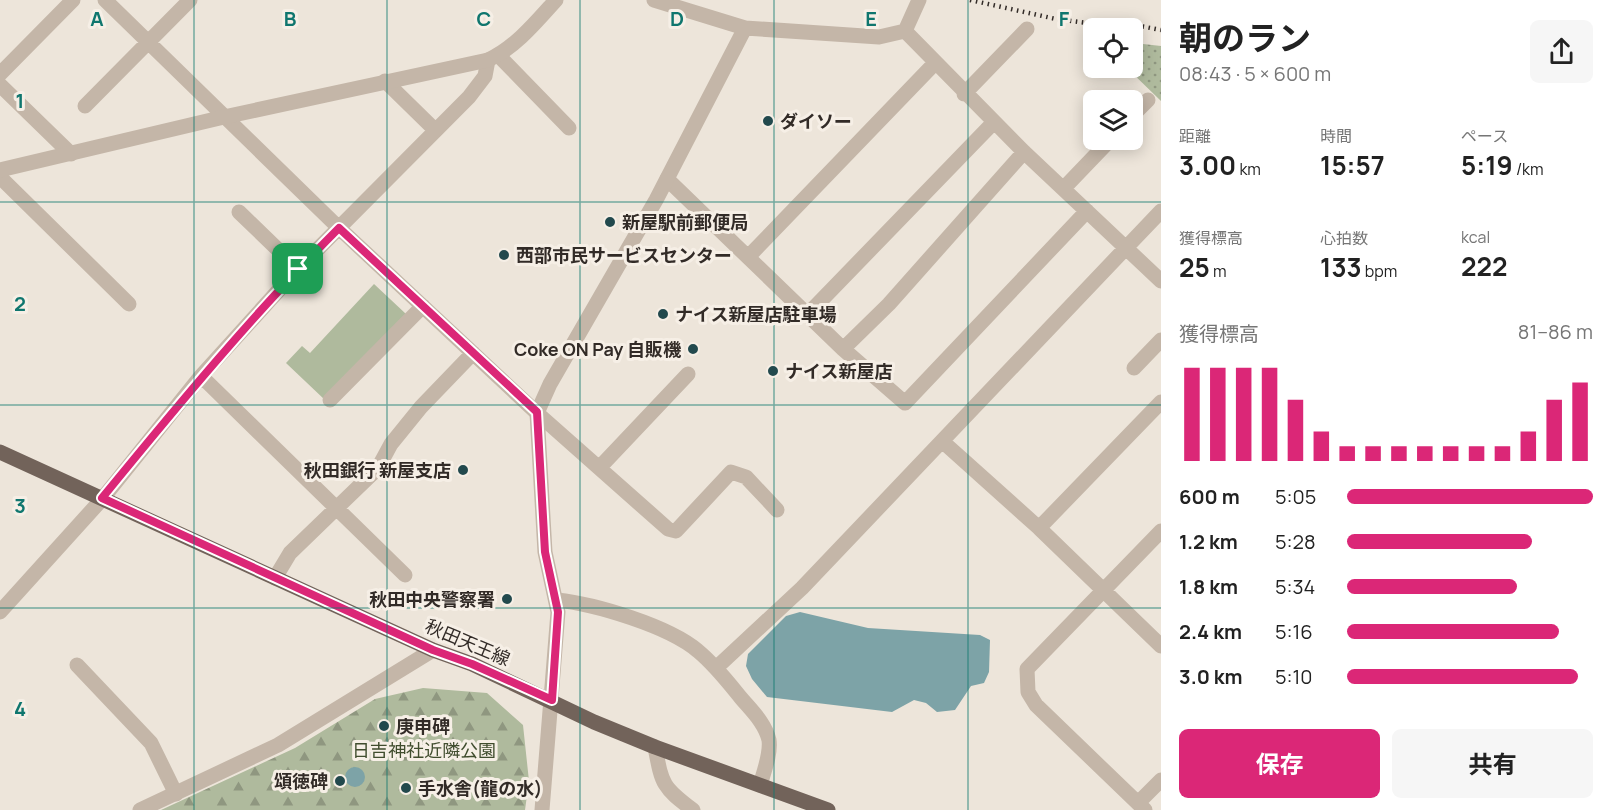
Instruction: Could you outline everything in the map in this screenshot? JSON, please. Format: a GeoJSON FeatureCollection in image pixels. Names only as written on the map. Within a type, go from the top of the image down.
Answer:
{"type":"FeatureCollection","features":[{"type":"Feature","properties":{"kind":"main road","name":"秋田天王線"},"geometry":{"type":"LineString","coordinates":[[0,452],[275,578],[333,602],[433,650],[472,664],[552,700],[594,722],[828,810]]}},
{"type":"Feature","properties":{"kind":"street"},"geometry":{"type":"LineString","coordinates":[[0,74],[73,0]]}},
{"type":"Feature","properties":{"kind":"street"},"geometry":{"type":"LineString","coordinates":[[105,0],[339,228],[537,412],[668,529],[675,531],[731,472],[746,477],[777,510]]}},
{"type":"Feature","properties":{"kind":"street"},"geometry":{"type":"LineString","coordinates":[[85,106],[190,0]]}},
{"type":"Feature","properties":{"kind":"street"},"geometry":{"type":"LineString","coordinates":[[0,170],[493,57],[532,26],[556,0]]}},
{"type":"Feature","properties":{"kind":"street"},"geometry":{"type":"LineString","coordinates":[[654,0],[745,28],[879,37],[904,32]]}},
{"type":"Feature","properties":{"kind":"street"},"geometry":{"type":"LineString","coordinates":[[904,32],[919,0]]}},
{"type":"Feature","properties":{"kind":"street"},"geometry":{"type":"LineString","coordinates":[[542,810],[552,700],[557,600],[545,552],[537,412],[550,384],[667,179],[745,28]]}},
{"type":"Feature","properties":{"kind":"street"},"geometry":{"type":"LineString","coordinates":[[964,94],[1027,29]]}},
{"type":"Feature","properties":{"kind":"street"},"geometry":{"type":"LineString","coordinates":[[904,32],[964,94],[1161,281]]}},
{"type":"Feature","properties":{"kind":"street"},"geometry":{"type":"LineString","coordinates":[[493,57],[569,128]]}},
{"type":"Feature","properties":{"kind":"street"},"geometry":{"type":"LineString","coordinates":[[0,612],[102,498],[201,376],[298,269],[434,129],[469,97],[485,76],[493,57]]}},
{"type":"Feature","properties":{"kind":"street"},"geometry":{"type":"LineString","coordinates":[[749,256],[934,63]]}},
{"type":"Feature","properties":{"kind":"street"},"geometry":{"type":"LineString","coordinates":[[385,81],[434,129]]}},
{"type":"Feature","properties":{"kind":"street"},"geometry":{"type":"LineString","coordinates":[[0,85],[72,154]]}},
{"type":"Feature","properties":{"kind":"street"},"geometry":{"type":"LineString","coordinates":[[1143,104],[1148,99]]}},
{"type":"Feature","properties":{"kind":"street"},"geometry":{"type":"LineString","coordinates":[[808,314],[994,122]]}},
{"type":"Feature","properties":{"kind":"street"},"geometry":{"type":"LineString","coordinates":[[1064,188],[1100,150]]}},
{"type":"Feature","properties":{"kind":"street"},"geometry":{"type":"LineString","coordinates":[[843,349],[889,304],[1024,152]]}},
{"type":"Feature","properties":{"kind":"street"},"geometry":{"type":"LineString","coordinates":[[0,177],[129,304]]}},
{"type":"Feature","properties":{"kind":"street"},"geometry":{"type":"LineString","coordinates":[[667,179],[843,349],[904,403],[1087,211]]}},
{"type":"Feature","properties":{"kind":"street"},"geometry":{"type":"LineString","coordinates":[[239,212],[298,269]]}},
{"type":"Feature","properties":{"kind":"street"},"geometry":{"type":"LineString","coordinates":[[716,668],[802,588],[1161,212]]}},
{"type":"Feature","properties":{"kind":"street"},"geometry":{"type":"LineString","coordinates":[[330,400],[423,306]]}},
{"type":"Feature","properties":{"kind":"street"},"geometry":{"type":"LineString","coordinates":[[1134,368],[1161,340]]}},
{"type":"Feature","properties":{"kind":"street"},"geometry":{"type":"LineString","coordinates":[[275,578],[290,553],[378,468],[391,444],[421,407],[473,353]]}},
{"type":"Feature","properties":{"kind":"street"},"geometry":{"type":"LineString","coordinates":[[600,467],[688,374]]}},
{"type":"Feature","properties":{"kind":"street"},"geometry":{"type":"LineString","coordinates":[[201,376],[405,575]]}},
{"type":"Feature","properties":{"kind":"street"},"geometry":{"type":"LineString","coordinates":[[1039,528],[1161,402]]}},
{"type":"Feature","properties":{"kind":"street"},"geometry":{"type":"LineString","coordinates":[[942,441],[1039,528],[1161,646]]}},
{"type":"Feature","properties":{"kind":"street"},"geometry":{"type":"LineString","coordinates":[[1161,531],[1027,669],[1028,692],[1036,705],[1142,807],[1161,780]]}},
{"type":"Feature","properties":{"kind":"street"},"geometry":{"type":"LineString","coordinates":[[557,600],[576,602],[675,634],[716,668],[764,726],[769,742],[760,785]]}},
{"type":"Feature","properties":{"kind":"street"},"geometry":{"type":"LineString","coordinates":[[140,810],[278,745],[433,650]]}},
{"type":"Feature","properties":{"kind":"street"},"geometry":{"type":"LineString","coordinates":[[77,665],[151,743],[176,794]]}},
{"type":"Feature","properties":{"kind":"street"},"geometry":{"type":"LineString","coordinates":[[656,747],[661,780],[670,793],[693,810]]}},
{"type":"Feature","properties":{"kind":"green space"},"geometry":{"type":"Polygon","coordinates":[[[1143,44],[1161,46],[1161,101],[1137,78],[1143,78],[1143,44]]]}},
{"type":"Feature","properties":{"kind":"green space"},"geometry":{"type":"Polygon","coordinates":[[[374,284],[406,314],[325,400],[286,363],[302,346],[310,353],[374,284]]]}},
{"type":"Feature","properties":{"kind":"green space","name":"日吉神社近隣公園"},"geometry":{"type":"Polygon","coordinates":[[[423,688],[487,693],[523,725],[529,781],[525,810],[161,810],[295,748],[375,699],[423,688]]]}},
{"type":"Feature","properties":{"kind":"water"},"geometry":{"type":"Polygon","coordinates":[[[800,612],[868,628],[980,635],[990,640],[989,672],[984,683],[971,686],[955,710],[937,712],[926,703],[914,700],[892,712],[767,697],[752,679],[746,666],[748,654],[786,616],[800,612]]]}},
{"type":"Feature","properties":{"kind":"water"},"geometry":{"type":"Polygon","coordinates":[[[351,767],[359,767],[365,773],[365,781],[359,787],[351,787],[345,781],[345,773],[351,767]]]}},
{"type":"Feature","properties":{"kind":"railway"},"geometry":{"type":"LineString","coordinates":[[970,0],[1056,19],[1083,22]]}},
{"type":"Feature","properties":{"kind":"railway"},"geometry":{"type":"LineString","coordinates":[[1143,27],[1161,30]]}},
{"type":"Feature","properties":{"kind":"place","name":"ダイソー"},"geometry":{"type":"Point","coordinates":[768,121]}},
{"type":"Feature","properties":{"kind":"place","name":"新屋駅前郵便局"},"geometry":{"type":"Point","coordinates":[610,222]}},
{"type":"Feature","properties":{"kind":"place","name":"西部市民サービスセンター"},"geometry":{"type":"Point","coordinates":[504,255]}},
{"type":"Feature","properties":{"kind":"place","name":"ナイス新屋店駐車場"},"geometry":{"type":"Point","coordinates":[663,314]}},
{"type":"Feature","properties":{"kind":"place","name":"Coke ON Pay 自販機"},"geometry":{"type":"Point","coordinates":[693,349]}},
{"type":"Feature","properties":{"kind":"place","name":"ナイス新屋店"},"geometry":{"type":"Point","coordinates":[773,371]}},
{"type":"Feature","properties":{"kind":"place","name":"秋田銀行 新屋支店"},"geometry":{"type":"Point","coordinates":[463,470]}},
{"type":"Feature","properties":{"kind":"place","name":"秋田中央警察署"},"geometry":{"type":"Point","coordinates":[507,599]}},
{"type":"Feature","properties":{"kind":"place","name":"庚申碑"},"geometry":{"type":"Point","coordinates":[384,726]}},
{"type":"Feature","properties":{"kind":"place","name":"頌徳碑"},"geometry":{"type":"Point","coordinates":[340,781]}},
{"type":"Feature","properties":{"kind":"place","name":"手水舎(龍の水)"},"geometry":{"type":"Point","coordinates":[406,788]}},
{"type":"Feature","properties":{"kind":"route"},"geometry":{"type":"LineString","coordinates":[[339,228],[537,412],[545,552],[558,612],[552,700],[472,664],[433,650],[333,602],[275,578],[102,498],[201,376],[298,269],[339,228]]}}]}
